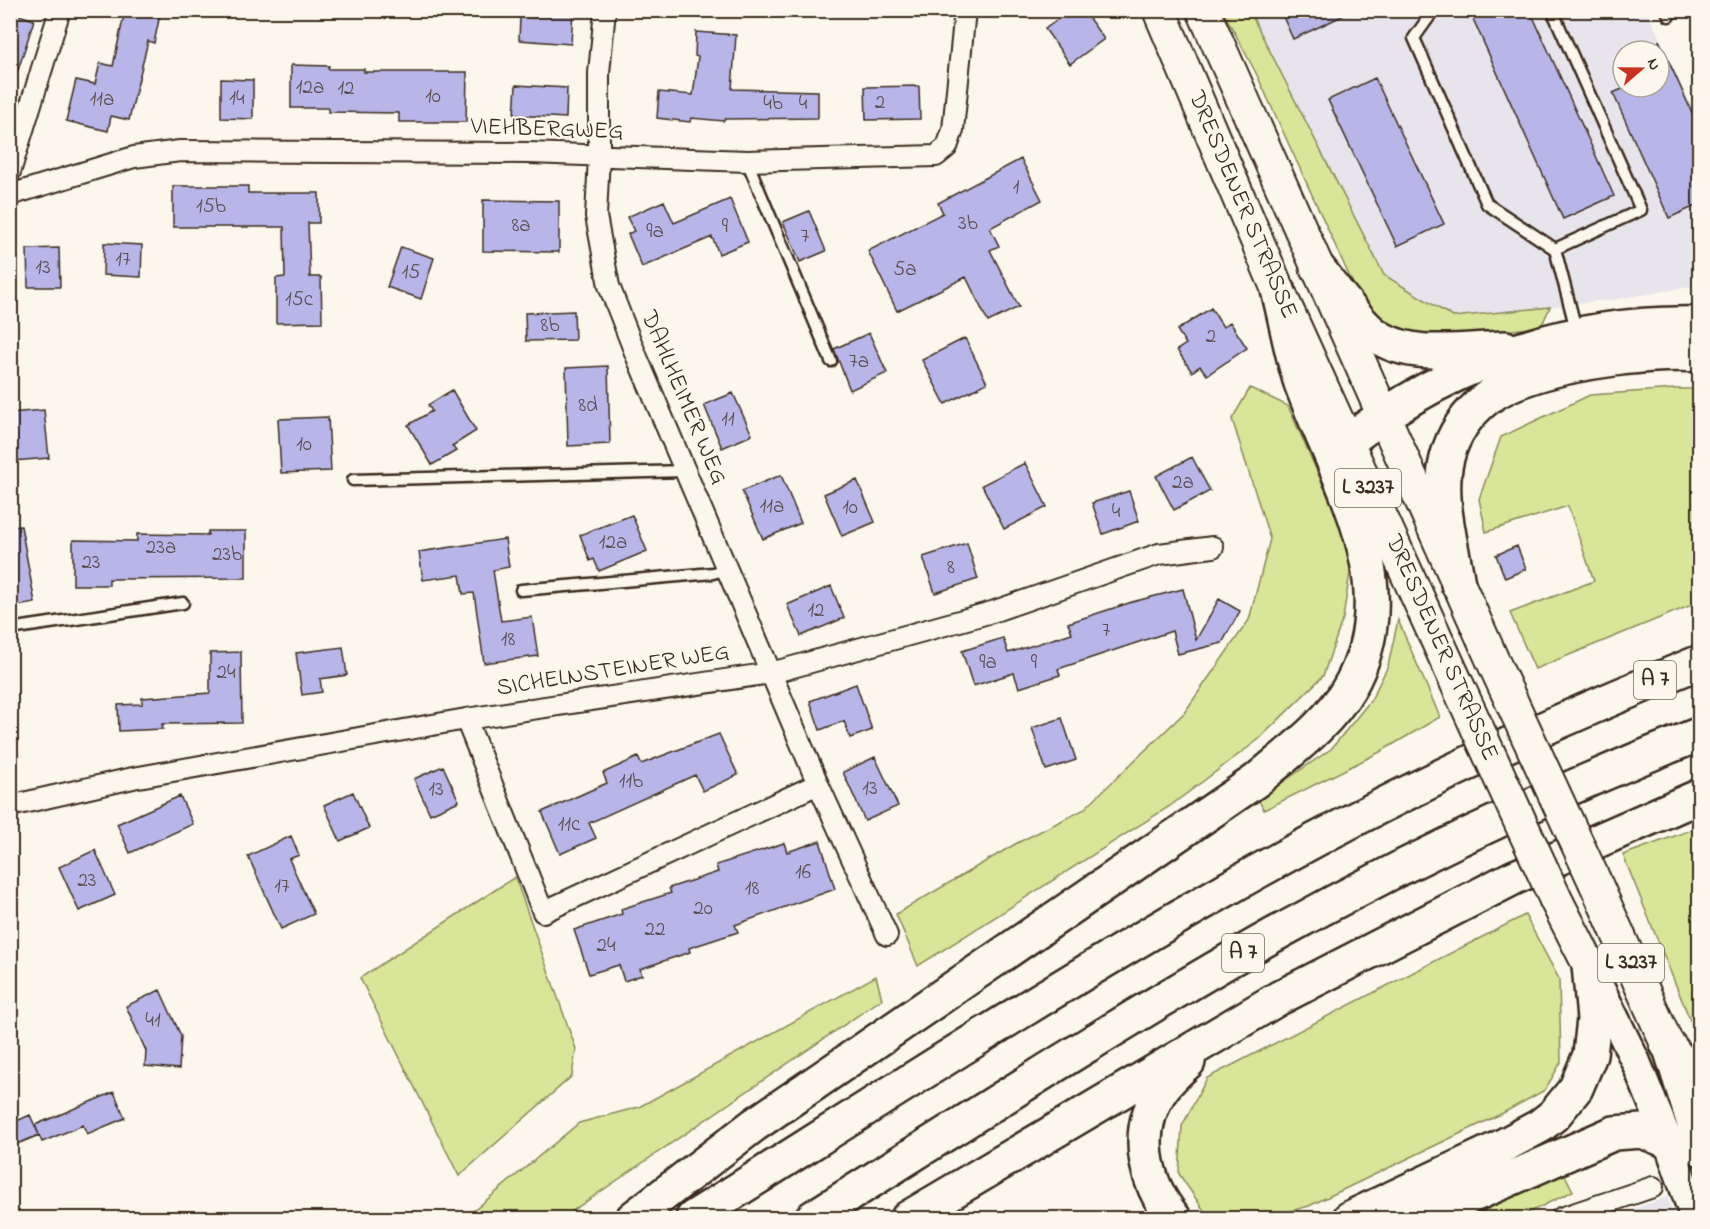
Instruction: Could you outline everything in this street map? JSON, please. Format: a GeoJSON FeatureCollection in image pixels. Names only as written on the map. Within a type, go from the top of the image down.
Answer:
{"type":"FeatureCollection","features":[{"type":"Feature","properties":{"kind":"highway"},"geometry":{"type":"LineString","coordinates":[[1317,267],[1368,329],[1387,342],[1422,350],[1519,348]]}},
{"type":"Feature","properties":{"kind":"highway"},"geometry":{"type":"LineString","coordinates":[[633,1218],[754,1125],[1257,780],[1320,726],[1336,708],[1356,673],[1368,642],[1373,599],[1372,578],[1362,536],[1300,380],[1278,290]]}},
{"type":"Feature","properties":{"kind":"highway"},"geometry":{"type":"LineString","coordinates":[[1347,442],[1384,413],[1428,389],[1519,348],[1577,333],[1623,327],[1700,324]]}},
{"type":"Feature","properties":{"kind":"highway"},"geometry":{"type":"LineString","coordinates":[[1458,584],[1444,493],[1444,475],[1453,441],[1473,411],[1504,388],[1555,371],[1623,358],[1700,355]]}},
{"type":"Feature","properties":{"kind":"highway"},"geometry":{"type":"LineString","coordinates":[[1611,698],[1700,648]]}},
{"type":"Feature","properties":{"kind":"highway","name":"A 7"},"geometry":{"type":"LineString","coordinates":[[693,1218],[1051,993],[1221,892],[1442,777],[1611,698],[1700,662]]}},
{"type":"Feature","properties":{"kind":"highway","name":"A 7"},"geometry":{"type":"LineString","coordinates":[[812,1218],[1086,1045],[1256,945],[1489,826],[1700,734]]}},
{"type":"Feature","properties":{"kind":"highway"},"geometry":{"type":"LineString","coordinates":[[908,1218],[1214,1035],[1428,920],[1513,878],[1700,796]]}},
{"type":"Feature","properties":{"kind":"highway"},"geometry":{"type":"LineString","coordinates":[[1350,1218],[1497,1149],[1540,1126],[1554,1115],[1576,1088],[1590,1055],[1594,1019],[1589,964]]}},
{"type":"Feature","properties":{"kind":"highway"},"geometry":{"type":"LineString","coordinates":[[1174,1218],[1163,1205],[1148,1173],[1145,1155],[1148,1120],[1162,1088],[1214,1035]]}},
{"type":"Feature","properties":{"kind":"highway"},"geometry":{"type":"LineString","coordinates":[[1666,1044],[1700,1086]]}},
{"type":"Feature","properties":{"kind":"highway"},"geometry":{"type":"LineString","coordinates":[[1421,1218],[1614,1133],[1642,1131],[1668,1141]]}},
{"type":"Feature","properties":{"kind":"main road","name":"DRESDENER STRASSE"},"geometry":{"type":"LineString","coordinates":[[1159,10],[1278,290],[1556,900],[1636,1062],[1668,1141],[1695,1218]]}},
{"type":"Feature","properties":{"kind":"main road","name":"DRESDENER STRASSE"},"geometry":{"type":"LineString","coordinates":[[1203,10],[1458,584],[1595,882],[1666,1044],[1700,1151]]}},
{"type":"Feature","properties":{"kind":"street"},"geometry":{"type":"LineString","coordinates":[[10,172],[60,10]]}},
{"type":"Feature","properties":{"kind":"street","name":"DAHLHEIMER WEG"},"geometry":{"type":"LineString","coordinates":[[605,10],[599,73],[596,216],[609,286],[818,783],[887,935]]}},
{"type":"Feature","properties":{"kind":"street","name":"VIEHBERGWEG"},"geometry":{"type":"LineString","coordinates":[[10,195],[134,156],[180,151],[599,156],[747,161],[936,156],[947,147],[953,130],[965,10]]}},
{"type":"Feature","properties":{"kind":"street","name":"SICHELNSTEINER WEG"},"geometry":{"type":"LineString","coordinates":[[10,806],[133,778],[466,719],[771,673],[992,612],[1159,554],[1213,547]]}},
{"type":"Feature","properties":{"kind":"street"},"geometry":{"type":"LineString","coordinates":[[466,719],[543,912],[818,783]]}},
{"type":"Feature","properties":{"kind":"street"},"geometry":{"type":"LineString","coordinates":[[1561,1218],[1604,1211],[1653,1187]]}},
{"type":"Feature","properties":{"kind":"lane"},"geometry":{"type":"LineString","coordinates":[[1434,10],[1414,38],[1486,204],[1555,249],[1577,333]]}},
{"type":"Feature","properties":{"kind":"lane"},"geometry":{"type":"LineString","coordinates":[[1552,10],[1641,210],[1555,249]]}},
{"type":"Feature","properties":{"kind":"lane"},"geometry":{"type":"LineString","coordinates":[[747,161],[831,361]]}},
{"type":"Feature","properties":{"kind":"lane"},"geometry":{"type":"LineString","coordinates":[[353,480],[685,471]]}},
{"type":"Feature","properties":{"kind":"lane"},"geometry":{"type":"LineString","coordinates":[[521,590],[712,573],[727,569]]}},
{"type":"Feature","properties":{"kind":"lane"},"geometry":{"type":"LineString","coordinates":[[10,629],[183,603]]}},
{"type":"Feature","properties":{"kind":"shaded area"},"geometry":{"type":"Polygon","coordinates":[[[1264,10],[1647,11],[1660,39],[1611,39],[1611,99],[1671,99],[1671,63],[1699,123],[1699,285],[1618,299],[1453,317],[1384,275],[1252,16],[1264,10]]]}},
{"type":"Feature","properties":{"kind":"shaded area"},"geometry":{"type":"Polygon","coordinates":[[[1667,1197],[1674,1218],[1611,1218],[1667,1197]]]}},
{"type":"Feature","properties":{"kind":"green space"},"geometry":{"type":"Polygon","coordinates":[[[1223,11],[1264,11],[1252,16],[1384,275],[1453,317],[1550,307],[1541,327],[1418,340],[1372,316],[1353,284],[1256,73],[1223,11]]]}},
{"type":"Feature","properties":{"kind":"green space"},"geometry":{"type":"Polygon","coordinates":[[[1250,388],[1288,406],[1353,553],[1343,618],[1323,676],[1258,740],[1170,806],[918,966],[896,914],[1017,843],[1083,810],[1184,713],[1249,620],[1270,539],[1232,419],[1250,388]]]}},
{"type":"Feature","properties":{"kind":"green space"},"geometry":{"type":"Polygon","coordinates":[[[1699,389],[1699,602],[1535,669],[1510,613],[1594,581],[1568,506],[1486,532],[1479,499],[1501,437],[1590,395],[1699,389]]]}},
{"type":"Feature","properties":{"kind":"green space"},"geometry":{"type":"Polygon","coordinates":[[[1398,620],[1440,717],[1380,752],[1264,810],[1258,799],[1331,749],[1371,700],[1388,666],[1398,620]]]}},
{"type":"Feature","properties":{"kind":"green space"},"geometry":{"type":"Polygon","coordinates":[[[1700,827],[1699,1042],[1623,855],[1700,827]]]}},
{"type":"Feature","properties":{"kind":"green space"},"geometry":{"type":"Polygon","coordinates":[[[515,877],[576,1049],[572,1076],[459,1176],[360,978],[515,877]]]}},
{"type":"Feature","properties":{"kind":"green space"},"geometry":{"type":"Polygon","coordinates":[[[1525,915],[1559,979],[1561,1062],[1545,1090],[1503,1113],[1309,1206],[1265,1218],[1236,1218],[1205,1212],[1179,1174],[1182,1126],[1207,1078],[1525,915]]]}},
{"type":"Feature","properties":{"kind":"green space"},"geometry":{"type":"Polygon","coordinates":[[[876,976],[882,999],[562,1218],[465,1218],[579,1123],[639,1107],[876,976]]]}},
{"type":"Feature","properties":{"kind":"green space"},"geometry":{"type":"Polygon","coordinates":[[[1562,1169],[1573,1191],[1518,1218],[1457,1218],[1562,1169]]]}},
{"type":"Feature","properties":{"kind":"building"},"geometry":{"type":"Polygon","coordinates":[[[125,10],[161,10],[154,43],[148,41],[129,120],[111,116],[108,131],[66,121],[76,80],[95,84],[100,63],[113,66],[125,10]]]}},
{"type":"Feature","properties":{"kind":"building"},"geometry":{"type":"Polygon","coordinates":[[[536,10],[573,10],[571,44],[519,40],[520,17],[535,18],[536,10]]]}},
{"type":"Feature","properties":{"kind":"building"},"geometry":{"type":"Polygon","coordinates":[[[1070,10],[1083,10],[1104,39],[1070,64],[1045,29],[1070,10]]]}},
{"type":"Feature","properties":{"kind":"building"},"geometry":{"type":"Polygon","coordinates":[[[1280,10],[1355,10],[1293,39],[1280,10]]]}},
{"type":"Feature","properties":{"kind":"building"},"geometry":{"type":"Polygon","coordinates":[[[1469,10],[1530,10],[1614,196],[1563,219],[1469,10]]]}},
{"type":"Feature","properties":{"kind":"building"},"geometry":{"type":"Polygon","coordinates":[[[10,12],[34,20],[15,80],[10,79],[10,12]]]}},
{"type":"Feature","properties":{"kind":"building"},"geometry":{"type":"Polygon","coordinates":[[[696,32],[736,35],[732,89],[818,91],[818,118],[725,119],[724,121],[691,118],[690,122],[657,118],[659,92],[693,95],[698,57],[695,56],[696,32]]]}},
{"type":"Feature","properties":{"kind":"building"},"geometry":{"type":"Polygon","coordinates":[[[291,65],[329,66],[328,69],[364,69],[364,72],[467,72],[466,122],[399,122],[399,113],[328,112],[328,108],[291,108],[291,65]]]}},
{"type":"Feature","properties":{"kind":"building"},"geometry":{"type":"Polygon","coordinates":[[[1671,66],[1700,130],[1700,204],[1669,218],[1616,99],[1671,99],[1671,66]]]}},
{"type":"Feature","properties":{"kind":"building"},"geometry":{"type":"Polygon","coordinates":[[[1375,78],[1444,224],[1397,246],[1328,100],[1375,78]]]}},
{"type":"Feature","properties":{"kind":"building"},"geometry":{"type":"Polygon","coordinates":[[[221,79],[253,80],[253,119],[221,118],[221,79]]]}},
{"type":"Feature","properties":{"kind":"building"},"geometry":{"type":"Polygon","coordinates":[[[516,85],[567,88],[566,118],[514,115],[516,85]]]}},
{"type":"Feature","properties":{"kind":"building"},"geometry":{"type":"Polygon","coordinates":[[[919,86],[920,119],[866,120],[865,87],[919,86]]]}},
{"type":"Feature","properties":{"kind":"building"},"geometry":{"type":"Polygon","coordinates":[[[1021,159],[1042,200],[990,228],[999,246],[990,250],[1019,307],[988,322],[966,277],[897,311],[868,251],[943,213],[938,203],[1021,159]]]}},
{"type":"Feature","properties":{"kind":"building"},"geometry":{"type":"Polygon","coordinates":[[[173,186],[248,186],[248,193],[319,193],[319,223],[308,223],[310,277],[321,277],[322,322],[276,323],[276,278],[285,277],[284,227],[173,227],[173,186]]]}},
{"type":"Feature","properties":{"kind":"building"},"geometry":{"type":"Polygon","coordinates":[[[730,199],[748,242],[719,254],[712,237],[642,267],[628,234],[634,231],[627,217],[664,201],[674,223],[730,199]]]}},
{"type":"Feature","properties":{"kind":"building"},"geometry":{"type":"Polygon","coordinates":[[[483,200],[559,201],[559,252],[483,251],[483,200]]]}},
{"type":"Feature","properties":{"kind":"building"},"geometry":{"type":"Polygon","coordinates":[[[809,211],[826,251],[800,262],[783,222],[809,211]]]}},
{"type":"Feature","properties":{"kind":"building"},"geometry":{"type":"Polygon","coordinates":[[[104,243],[142,245],[141,277],[103,275],[104,243]]]}},
{"type":"Feature","properties":{"kind":"building"},"geometry":{"type":"Polygon","coordinates":[[[401,247],[434,258],[421,299],[387,287],[401,247]]]}},
{"type":"Feature","properties":{"kind":"building"},"geometry":{"type":"Polygon","coordinates":[[[59,248],[60,287],[28,287],[27,249],[59,248]]]}},
{"type":"Feature","properties":{"kind":"building"},"geometry":{"type":"Polygon","coordinates":[[[1211,308],[1223,327],[1230,322],[1247,348],[1207,375],[1200,366],[1192,372],[1177,350],[1186,344],[1177,330],[1211,308]]]}},
{"type":"Feature","properties":{"kind":"building"},"geometry":{"type":"Polygon","coordinates":[[[574,311],[575,340],[526,341],[525,313],[574,311]]]}},
{"type":"Feature","properties":{"kind":"building"},"geometry":{"type":"Polygon","coordinates":[[[869,333],[887,373],[850,390],[834,349],[869,333]]]}},
{"type":"Feature","properties":{"kind":"building"},"geometry":{"type":"Polygon","coordinates":[[[965,338],[987,383],[945,404],[922,360],[965,338]]]}},
{"type":"Feature","properties":{"kind":"building"},"geometry":{"type":"Polygon","coordinates":[[[608,366],[610,444],[568,446],[566,368],[608,366]]]}},
{"type":"Feature","properties":{"kind":"building"},"geometry":{"type":"Polygon","coordinates":[[[452,390],[476,431],[452,446],[456,451],[432,465],[408,425],[432,411],[428,405],[452,390]]]}},
{"type":"Feature","properties":{"kind":"building"},"geometry":{"type":"Polygon","coordinates":[[[733,393],[752,435],[722,448],[704,405],[733,393]]]}},
{"type":"Feature","properties":{"kind":"building"},"geometry":{"type":"Polygon","coordinates":[[[44,410],[49,458],[13,461],[10,413],[44,410]]]}},
{"type":"Feature","properties":{"kind":"building"},"geometry":{"type":"Polygon","coordinates":[[[328,417],[331,471],[281,473],[278,419],[328,417]]]}},
{"type":"Feature","properties":{"kind":"building"},"geometry":{"type":"Polygon","coordinates":[[[1192,457],[1210,491],[1174,510],[1156,476],[1192,457]]]}},
{"type":"Feature","properties":{"kind":"building"},"geometry":{"type":"Polygon","coordinates":[[[1025,463],[1047,507],[1004,529],[982,485],[1025,463]]]}},
{"type":"Feature","properties":{"kind":"building"},"geometry":{"type":"Polygon","coordinates":[[[781,475],[801,523],[763,539],[742,491],[781,475]]]}},
{"type":"Feature","properties":{"kind":"building"},"geometry":{"type":"Polygon","coordinates":[[[857,480],[875,522],[842,536],[824,494],[857,480]]]}},
{"type":"Feature","properties":{"kind":"building"},"geometry":{"type":"Polygon","coordinates":[[[1129,491],[1139,521],[1103,534],[1092,503],[1129,491]]]}},
{"type":"Feature","properties":{"kind":"building"},"geometry":{"type":"Polygon","coordinates":[[[632,515],[647,551],[599,571],[594,559],[590,561],[580,535],[632,515]]]}},
{"type":"Feature","properties":{"kind":"building"},"geometry":{"type":"Polygon","coordinates":[[[21,526],[35,603],[10,607],[10,527],[21,526]]]}},
{"type":"Feature","properties":{"kind":"building"},"geometry":{"type":"Polygon","coordinates":[[[208,531],[246,531],[246,578],[109,579],[109,585],[73,585],[73,540],[137,541],[137,534],[208,535],[208,531]]]}},
{"type":"Feature","properties":{"kind":"building"},"geometry":{"type":"Polygon","coordinates":[[[505,539],[509,567],[493,570],[501,621],[532,617],[538,656],[484,663],[474,593],[463,594],[460,575],[423,580],[419,552],[505,539]]]}},
{"type":"Feature","properties":{"kind":"building"},"geometry":{"type":"Polygon","coordinates":[[[967,543],[978,579],[935,593],[923,557],[967,543]]]}},
{"type":"Feature","properties":{"kind":"building"},"geometry":{"type":"Polygon","coordinates":[[[1517,546],[1526,569],[1505,578],[1496,555],[1517,546]]]}},
{"type":"Feature","properties":{"kind":"building"},"geometry":{"type":"Polygon","coordinates":[[[831,586],[844,618],[801,636],[787,605],[831,586]]]}},
{"type":"Feature","properties":{"kind":"building"},"geometry":{"type":"Polygon","coordinates":[[[1183,589],[1196,640],[1219,599],[1240,611],[1222,643],[1178,654],[1172,631],[1058,669],[1060,675],[1019,688],[1014,673],[973,686],[962,651],[1003,638],[1008,653],[1072,633],[1068,623],[1132,602],[1183,589]]]}},
{"type":"Feature","properties":{"kind":"building"},"geometry":{"type":"Polygon","coordinates":[[[343,647],[347,675],[320,679],[322,692],[302,695],[296,653],[343,647]]]}},
{"type":"Feature","properties":{"kind":"building"},"geometry":{"type":"Polygon","coordinates":[[[241,652],[242,723],[162,724],[163,729],[119,731],[118,705],[142,704],[142,698],[210,693],[210,653],[241,652]]]}},
{"type":"Feature","properties":{"kind":"building"},"geometry":{"type":"Polygon","coordinates":[[[856,684],[872,730],[850,738],[844,721],[820,730],[810,701],[856,684]]]}},
{"type":"Feature","properties":{"kind":"building"},"geometry":{"type":"Polygon","coordinates":[[[1062,718],[1076,760],[1046,770],[1032,728],[1062,718]]]}},
{"type":"Feature","properties":{"kind":"building"},"geometry":{"type":"Polygon","coordinates":[[[719,734],[738,775],[703,791],[695,775],[589,823],[596,838],[560,854],[542,812],[607,783],[603,773],[638,757],[641,764],[719,734]]]}},
{"type":"Feature","properties":{"kind":"building"},"geometry":{"type":"Polygon","coordinates":[[[875,757],[898,806],[865,821],[843,772],[875,757]]]}},
{"type":"Feature","properties":{"kind":"building"},"geometry":{"type":"Polygon","coordinates":[[[443,766],[459,801],[430,814],[414,779],[443,766]]]}},
{"type":"Feature","properties":{"kind":"building"},"geometry":{"type":"Polygon","coordinates":[[[353,792],[369,828],[340,841],[324,805],[353,792]]]}},
{"type":"Feature","properties":{"kind":"building"},"geometry":{"type":"Polygon","coordinates":[[[180,796],[193,824],[130,853],[117,824],[180,796]]]}},
{"type":"Feature","properties":{"kind":"building"},"geometry":{"type":"Polygon","coordinates":[[[291,836],[299,855],[289,859],[314,914],[281,929],[248,856],[291,836]]]}},
{"type":"Feature","properties":{"kind":"building"},"geometry":{"type":"Polygon","coordinates":[[[820,841],[835,889],[735,925],[738,932],[689,948],[690,952],[640,969],[642,975],[624,981],[619,965],[589,974],[574,930],[622,914],[621,909],[671,893],[669,888],[718,872],[716,865],[784,843],[787,852],[820,841]]]}},
{"type":"Feature","properties":{"kind":"building"},"geometry":{"type":"Polygon","coordinates":[[[95,850],[115,895],[79,911],[59,867],[95,850]]]}},
{"type":"Feature","properties":{"kind":"building"},"geometry":{"type":"Polygon","coordinates":[[[160,990],[181,1036],[179,1069],[145,1066],[146,1051],[126,1006],[160,990]]]}},
{"type":"Feature","properties":{"kind":"building"},"geometry":{"type":"Polygon","coordinates":[[[114,1092],[125,1118],[87,1134],[83,1125],[42,1142],[35,1125],[114,1092]]]}},
{"type":"Feature","properties":{"kind":"building"},"geometry":{"type":"Polygon","coordinates":[[[30,1115],[39,1135],[10,1147],[10,1124],[30,1115]]]}}]}
